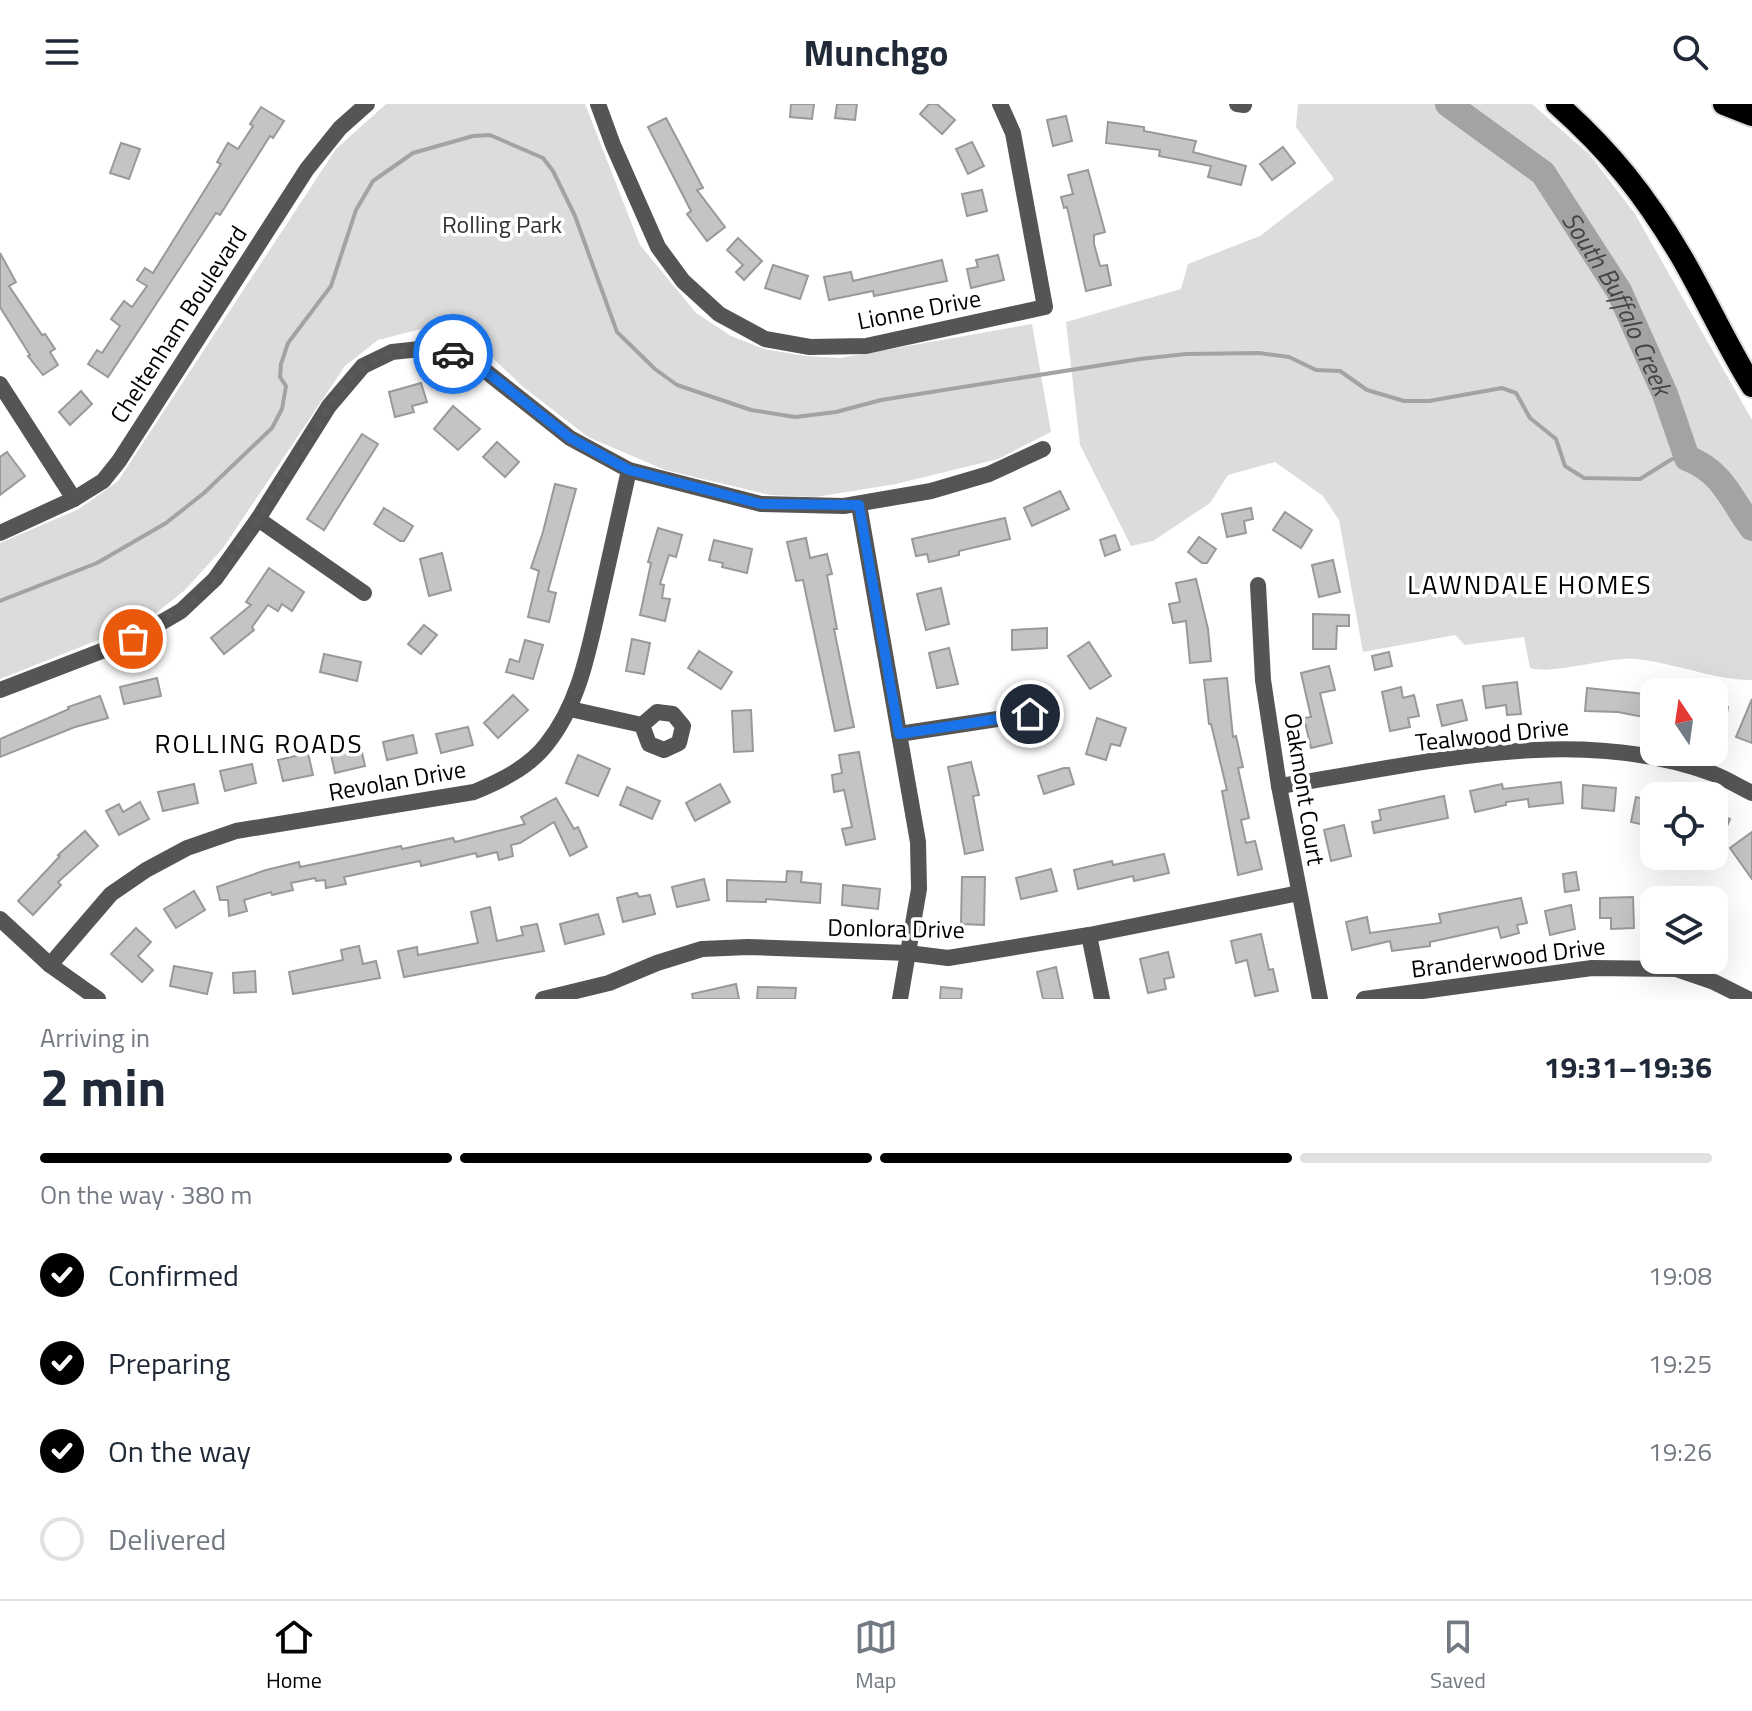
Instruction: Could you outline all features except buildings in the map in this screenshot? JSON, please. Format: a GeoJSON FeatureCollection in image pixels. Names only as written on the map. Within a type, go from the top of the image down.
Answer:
{"type":"FeatureCollection","features":[{"type":"Feature","properties":{"kind":"highway"},"geometry":{"type":"LineString","coordinates":[[1557,104],[1597,139],[1638,189],[1681,256],[1752,386]]}},
{"type":"Feature","properties":{"kind":"highway"},"geometry":{"type":"LineString","coordinates":[[1724,104],[1752,115]]}},
{"type":"Feature","properties":{"kind":"street","name":"Cheltenham Boulevard"},"geometry":{"type":"LineString","coordinates":[[0,533],[74,499],[103,481],[119,461],[307,169],[340,128],[367,104]]}},
{"type":"Feature","properties":{"kind":"street","name":"Lionne Drive"},"geometry":{"type":"LineString","coordinates":[[598,104],[658,247],[683,281],[719,314],[765,339],[810,347],[866,346],[1045,307],[1013,133],[1003,105]]}},
{"type":"Feature","properties":{"kind":"street"},"geometry":{"type":"LineString","coordinates":[[0,690],[133,639],[181,611],[215,579],[258,519],[329,406],[363,366],[392,352],[429,348],[469,358],[570,438],[629,470],[761,504],[859,505],[931,491],[989,474],[1043,449]]}},
{"type":"Feature","properties":{"kind":"street"},"geometry":{"type":"LineString","coordinates":[[0,384],[74,499]]}},
{"type":"Feature","properties":{"kind":"street","name":"Revolan Drive"},"geometry":{"type":"LineString","coordinates":[[50,965],[111,894],[146,870],[187,848],[236,831],[474,792],[506,778],[529,762],[545,747],[570,709],[586,662],[629,470]]}},
{"type":"Feature","properties":{"kind":"street"},"geometry":{"type":"LineString","coordinates":[[859,505],[918,842],[919,889],[900,999]]}},
{"type":"Feature","properties":{"kind":"street"},"geometry":{"type":"LineString","coordinates":[[258,519],[364,593]]}},
{"type":"Feature","properties":{"kind":"street","name":"Oakmont Court"},"geometry":{"type":"LineString","coordinates":[[1258,585],[1263,680],[1279,786],[1320,999]]}},
{"type":"Feature","properties":{"kind":"street"},"geometry":{"type":"LineString","coordinates":[[570,709],[642,725]]}},
{"type":"Feature","properties":{"kind":"street"},"geometry":{"type":"LineString","coordinates":[[899,734],[1030,714]]}},
{"type":"Feature","properties":{"kind":"street","name":"Tealwood Drive"},"geometry":{"type":"LineString","coordinates":[[1279,786],[1486,754],[1584,748],[1673,762],[1715,775],[1752,793]]}},
{"type":"Feature","properties":{"kind":"street","name":"Donlora Drive"},"geometry":{"type":"LineString","coordinates":[[543,999],[609,983],[702,949],[748,947],[908,953],[948,958],[1089,935],[1299,893]]}},
{"type":"Feature","properties":{"kind":"street"},"geometry":{"type":"LineString","coordinates":[[0,919],[50,965],[98,999]]}},
{"type":"Feature","properties":{"kind":"street"},"geometry":{"type":"LineString","coordinates":[[1089,935],[1102,999]]}},
{"type":"Feature","properties":{"kind":"street","name":"Branderwood Drive"},"geometry":{"type":"LineString","coordinates":[[1364,999],[1592,968],[1676,969],[1714,982],[1748,999]]}},
{"type":"Feature","properties":{"kind":"green space","name":"Rolling Park"},"geometry":{"type":"Polygon","coordinates":[[[386,104],[585,104],[640,245],[696,313],[731,336],[764,349],[840,358],[1032,324],[1051,432],[998,459],[896,484],[815,497],[770,495],[665,470],[588,437],[522,386],[476,342],[429,327],[378,340],[345,366],[223,548],[185,590],[146,621],[0,679],[0,543],[79,509],[118,481],[336,149],[386,104]]]}},
{"type":"Feature","properties":{"kind":"green space"},"geometry":{"type":"Polygon","coordinates":[[[1298,104],[1532,104],[1590,155],[1635,214],[1752,420],[1752,680],[1725,678],[1635,659],[1553,669],[1530,668],[1524,637],[1465,645],[1455,635],[1363,652],[1339,520],[1323,496],[1275,462],[1228,475],[1210,503],[1153,541],[1131,546],[1080,445],[1066,322],[1181,289],[1188,264],[1260,236],[1334,179],[1296,127],[1298,104]]]}},
{"type":"Feature","properties":{"kind":"waterway","name":"South Buffalo Creek"},"geometry":{"type":"LineString","coordinates":[[1448,104],[1543,173],[1619,291],[1665,394],[1687,458],[1717,478],[1752,528]]}},
{"type":"Feature","properties":{"kind":"waterway"},"geometry":{"type":"LineString","coordinates":[[0,601],[97,563],[166,523],[204,493],[272,428],[282,409],[286,386],[280,377],[281,364],[288,343],[331,286],[356,210],[373,181],[413,153],[473,136],[490,135],[543,158],[553,171],[575,216],[617,332],[655,369],[677,385],[751,410],[795,417],[836,412],[881,400],[1140,359],[1186,354],[1259,353],[1289,357],[1316,370],[1340,371],[1367,390],[1404,401],[1429,401],[1502,388],[1516,393],[1530,418],[1556,439],[1565,466],[1584,478],[1640,479],[1672,459],[1687,458]]}},
{"type":"Feature","properties":{"kind":"way so far"},"geometry":{"type":"LineString","coordinates":[[133,639],[181,611],[215,579],[258,519],[329,406],[363,366],[392,352],[429,348],[453,354]]}},
{"type":"Feature","properties":{"kind":"district","name":"LAWNDALE HOMES"},"geometry":{"type":"Point","coordinates":[1530,584]}},
{"type":"Feature","properties":{"kind":"district","name":"ROLLING ROADS"},"geometry":{"type":"Point","coordinates":[259,743]}},
{"type":"Feature","properties":{"kind":"route"},"geometry":{"type":"LineString","coordinates":[[453,354],[469,358],[570,438],[629,470],[761,504],[859,505],[899,734],[1030,714]]}}]}
